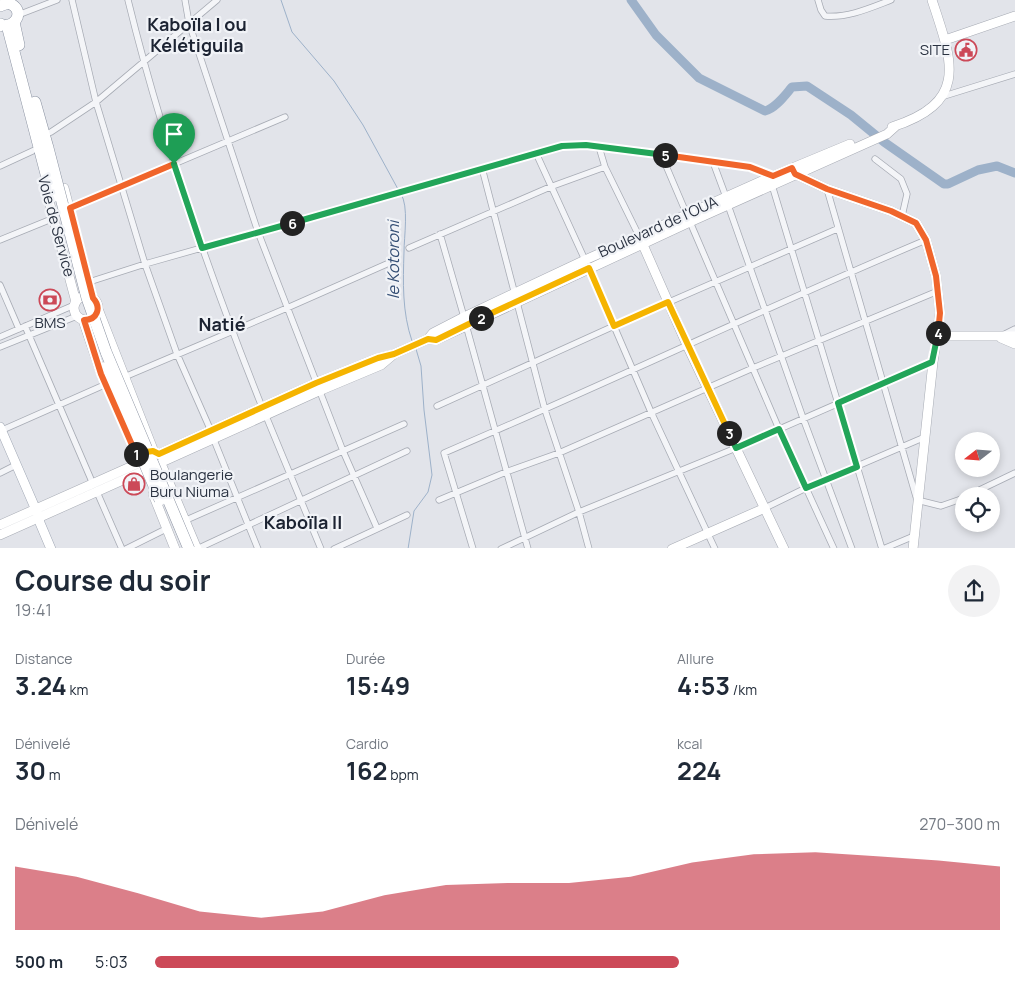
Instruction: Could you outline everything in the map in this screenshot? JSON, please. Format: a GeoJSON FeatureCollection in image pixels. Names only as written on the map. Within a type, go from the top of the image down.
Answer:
{"type":"FeatureCollection","features":[{"type":"Feature","properties":{"kind":"highway"},"geometry":{"type":"LineString","coordinates":[[5,3],[16,7],[7,22],[82,304],[112,387],[182,548]]}},
{"type":"Feature","properties":{"kind":"highway"},"geometry":{"type":"LineString","coordinates":[[7,22],[44,135],[42,149],[87,298],[106,352],[189,548]]}},
{"type":"Feature","properties":{"kind":"main road"},"geometry":{"type":"LineString","coordinates":[[932,0],[950,62],[949,82],[941,97]]}},
{"type":"Feature","properties":{"kind":"main road"},"geometry":{"type":"LineString","coordinates":[[945,40],[1015,16]]}},
{"type":"Feature","properties":{"kind":"main road","name":"Boulevard de l'OUA"},"geometry":{"type":"LineString","coordinates":[[159,458],[318,387],[381,365],[394,354],[424,341],[434,333],[465,321],[772,180],[885,132],[927,111],[941,97]]}},
{"type":"Feature","properties":{"kind":"main road","name":"Voie de Service"},"geometry":{"type":"LineString","coordinates":[[76,302],[38,158],[42,149],[56,158],[93,298]]}},
{"type":"Feature","properties":{"kind":"main road"},"geometry":{"type":"LineString","coordinates":[[794,171],[827,189],[902,216],[916,223],[926,240],[936,276],[940,313],[938,336],[932,362],[913,548]]}},
{"type":"Feature","properties":{"kind":"main road"},"geometry":{"type":"LineString","coordinates":[[641,240],[687,345],[784,548]]}},
{"type":"Feature","properties":{"kind":"main road"},"geometry":{"type":"LineString","coordinates":[[175,548],[75,309],[76,302],[86,296],[93,298],[98,305],[124,377],[197,548]]}},
{"type":"Feature","properties":{"kind":"main road"},"geometry":{"type":"LineString","coordinates":[[80,318],[88,320],[95,316],[98,309]]}},
{"type":"Feature","properties":{"kind":"main road"},"geometry":{"type":"LineString","coordinates":[[938,336],[1015,336]]}},
{"type":"Feature","properties":{"kind":"main road"},"geometry":{"type":"LineString","coordinates":[[999,337],[1015,344]]}},
{"type":"Feature","properties":{"kind":"main road"},"geometry":{"type":"LineString","coordinates":[[0,429],[56,548]]}},
{"type":"Feature","properties":{"kind":"main road"},"geometry":{"type":"LineString","coordinates":[[0,525],[38,513],[141,467],[146,452],[159,458]]}},
{"type":"Feature","properties":{"kind":"main road"},"geometry":{"type":"LineString","coordinates":[[141,467],[154,474],[157,472],[159,458]]}},
{"type":"Feature","properties":{"kind":"main road"},"geometry":{"type":"LineString","coordinates":[[672,548],[765,508]]}},
{"type":"Feature","properties":{"kind":"main road"},"geometry":{"type":"LineString","coordinates":[[0,535],[38,513]]}},
{"type":"Feature","properties":{"kind":"main road"},"geometry":{"type":"LineString","coordinates":[[38,513],[40,523],[51,548]]}},
{"type":"Feature","properties":{"kind":"street"},"geometry":{"type":"LineString","coordinates":[[7,22],[57,0]]}},
{"type":"Feature","properties":{"kind":"street"},"geometry":{"type":"LineString","coordinates":[[72,0],[96,102],[145,264],[177,354],[258,548]]}},
{"type":"Feature","properties":{"kind":"street"},"geometry":{"type":"LineString","coordinates":[[128,0],[143,62],[202,248],[264,412],[321,548]]}},
{"type":"Feature","properties":{"kind":"street"},"geometry":{"type":"LineString","coordinates":[[185,0],[189,23],[258,232],[343,451],[377,528]]}},
{"type":"Feature","properties":{"kind":"street"},"geometry":{"type":"LineString","coordinates":[[44,135],[96,102],[217,0]]}},
{"type":"Feature","properties":{"kind":"street"},"geometry":{"type":"LineString","coordinates":[[818,0],[825,16],[832,16],[849,15],[892,0]]}},
{"type":"Feature","properties":{"kind":"street"},"geometry":{"type":"LineString","coordinates":[[941,97],[1015,74]]}},
{"type":"Feature","properties":{"kind":"street"},"geometry":{"type":"LineString","coordinates":[[70,208],[286,117]]}},
{"type":"Feature","properties":{"kind":"street"},"geometry":{"type":"LineString","coordinates":[[89,282],[145,264],[562,146],[586,145],[750,167],[772,180],[818,340],[882,548],[914,536]]}},
{"type":"Feature","properties":{"kind":"street"},"geometry":{"type":"LineString","coordinates":[[599,147],[605,167],[641,240]]}},
{"type":"Feature","properties":{"kind":"street"},"geometry":{"type":"LineString","coordinates":[[0,166],[42,149]]}},
{"type":"Feature","properties":{"kind":"street"},"geometry":{"type":"LineString","coordinates":[[536,153],[587,264],[651,412],[715,548]]}},
{"type":"Feature","properties":{"kind":"street"},"geometry":{"type":"LineString","coordinates":[[661,154],[752,368],[834,548]]}},
{"type":"Feature","properties":{"kind":"street"},"geometry":{"type":"LineString","coordinates":[[875,159],[901,179],[907,194],[902,216]]}},
{"type":"Feature","properties":{"kind":"street"},"geometry":{"type":"LineString","coordinates":[[713,162],[751,265],[803,418],[852,548]]}},
{"type":"Feature","properties":{"kind":"street"},"geometry":{"type":"LineString","coordinates":[[409,248],[550,187],[605,167]]}},
{"type":"Feature","properties":{"kind":"street"},"geometry":{"type":"LineString","coordinates":[[482,168],[545,410],[580,512],[589,548]]}},
{"type":"Feature","properties":{"kind":"street"},"geometry":{"type":"LineString","coordinates":[[827,189],[837,229],[918,500],[941,506],[955,501]]}},
{"type":"Feature","properties":{"kind":"street"},"geometry":{"type":"LineString","coordinates":[[0,240],[54,218]]}},
{"type":"Feature","properties":{"kind":"street"},"geometry":{"type":"LineString","coordinates":[[437,406],[751,265],[792,250],[837,229]]}},
{"type":"Feature","properties":{"kind":"street"},"geometry":{"type":"LineString","coordinates":[[440,234],[528,548]]}},
{"type":"Feature","properties":{"kind":"street"},"geometry":{"type":"LineString","coordinates":[[473,548],[444,453],[545,410],[805,291],[926,240]]}},
{"type":"Feature","properties":{"kind":"street"},"geometry":{"type":"LineString","coordinates":[[0,429],[389,263]]}},
{"type":"Feature","properties":{"kind":"street"},"geometry":{"type":"LineString","coordinates":[[0,285],[22,328],[29,334],[122,548]]}},
{"type":"Feature","properties":{"kind":"street"},"geometry":{"type":"LineString","coordinates":[[439,500],[506,472],[559,453],[752,368],[938,292]]}},
{"type":"Feature","properties":{"kind":"street"},"geometry":{"type":"LineString","coordinates":[[0,338],[72,306],[76,302]]}},
{"type":"Feature","properties":{"kind":"street"},"geometry":{"type":"LineString","coordinates":[[0,347],[29,334],[80,318]]}},
{"type":"Feature","properties":{"kind":"street"},"geometry":{"type":"LineString","coordinates":[[999,337],[1015,329]]}},
{"type":"Feature","properties":{"kind":"street"},"geometry":{"type":"LineString","coordinates":[[500,548],[932,362]]}},
{"type":"Feature","properties":{"kind":"street"},"geometry":{"type":"LineString","coordinates":[[184,521],[404,424]]}},
{"type":"Feature","properties":{"kind":"street"},"geometry":{"type":"LineString","coordinates":[[765,508],[806,488],[925,437]]}},
{"type":"Feature","properties":{"kind":"street"},"geometry":{"type":"LineString","coordinates":[[197,548],[406,451]]}},
{"type":"Feature","properties":{"kind":"street"},"geometry":{"type":"LineString","coordinates":[[0,473],[16,465]]}},
{"type":"Feature","properties":{"kind":"street"},"geometry":{"type":"LineString","coordinates":[[986,487],[1015,473]]}},
{"type":"Feature","properties":{"kind":"street"},"geometry":{"type":"LineString","coordinates":[[334,548],[407,515]]}},
{"type":"Feature","properties":{"kind":"street"},"geometry":{"type":"LineString","coordinates":[[126,548],[166,529]]}},
{"type":"Feature","properties":{"kind":"waterway","name":"le Kotoroni"},"geometry":{"type":"LineString","coordinates":[[281,0],[292,32],[334,81],[363,125],[399,191]]}},
{"type":"Feature","properties":{"kind":"waterway"},"geometry":{"type":"LineString","coordinates":[[631,0],[656,35],[699,78],[765,111],[777,104],[792,87],[807,86],[851,115],[884,142],[944,184],[948,184],[978,170],[997,166],[1015,173]]}},
{"type":"Feature","properties":{"kind":"waterway","name":"le Kotoroni"},"geometry":{"type":"LineString","coordinates":[[401,194],[405,206],[404,297],[406,319],[412,341]]}},
{"type":"Feature","properties":{"kind":"waterway","name":"le Kotoroni"},"geometry":{"type":"LineString","coordinates":[[408,548],[414,511],[428,492],[432,475],[421,366],[416,349]]}},
{"type":"Feature","properties":{"kind":"place","name":"SITE"},"geometry":{"type":"Point","coordinates":[966,50]}},
{"type":"Feature","properties":{"kind":"place","name":"BMS"},"geometry":{"type":"Point","coordinates":[50,300]}},
{"type":"Feature","properties":{"kind":"place","name":"Boulangerie Buru Niuma"},"geometry":{"type":"Point","coordinates":[134,484]}},
{"type":"Feature","properties":{"kind":"district","name":"Kaboïla I ou Kélétiguila"},"geometry":{"type":"Point","coordinates":[197,35]}},
{"type":"Feature","properties":{"kind":"district","name":"Natié"},"geometry":{"type":"Point","coordinates":[222,325]}},
{"type":"Feature","properties":{"kind":"district","name":"Kaboïla II"},"geometry":{"type":"Point","coordinates":[303,523]}},
{"type":"Feature","properties":{"kind":"route"},"geometry":{"type":"LineString","coordinates":[[586,145],[661,154],[750,167],[773,176],[792,168],[795,174],[827,189],[891,211],[916,223],[926,240],[936,276],[938,292],[940,313],[938,336],[932,362],[838,403],[857,467],[806,488],[779,429],[736,448],[668,302],[614,326],[589,268],[436,340],[428,339],[394,354],[378,358],[316,383],[159,454],[153,451],[146,452],[142,454],[139,461],[101,374],[84,320],[95,316],[98,305],[93,298],[70,208],[174,164],[202,248],[562,146],[586,145]]}}]}
